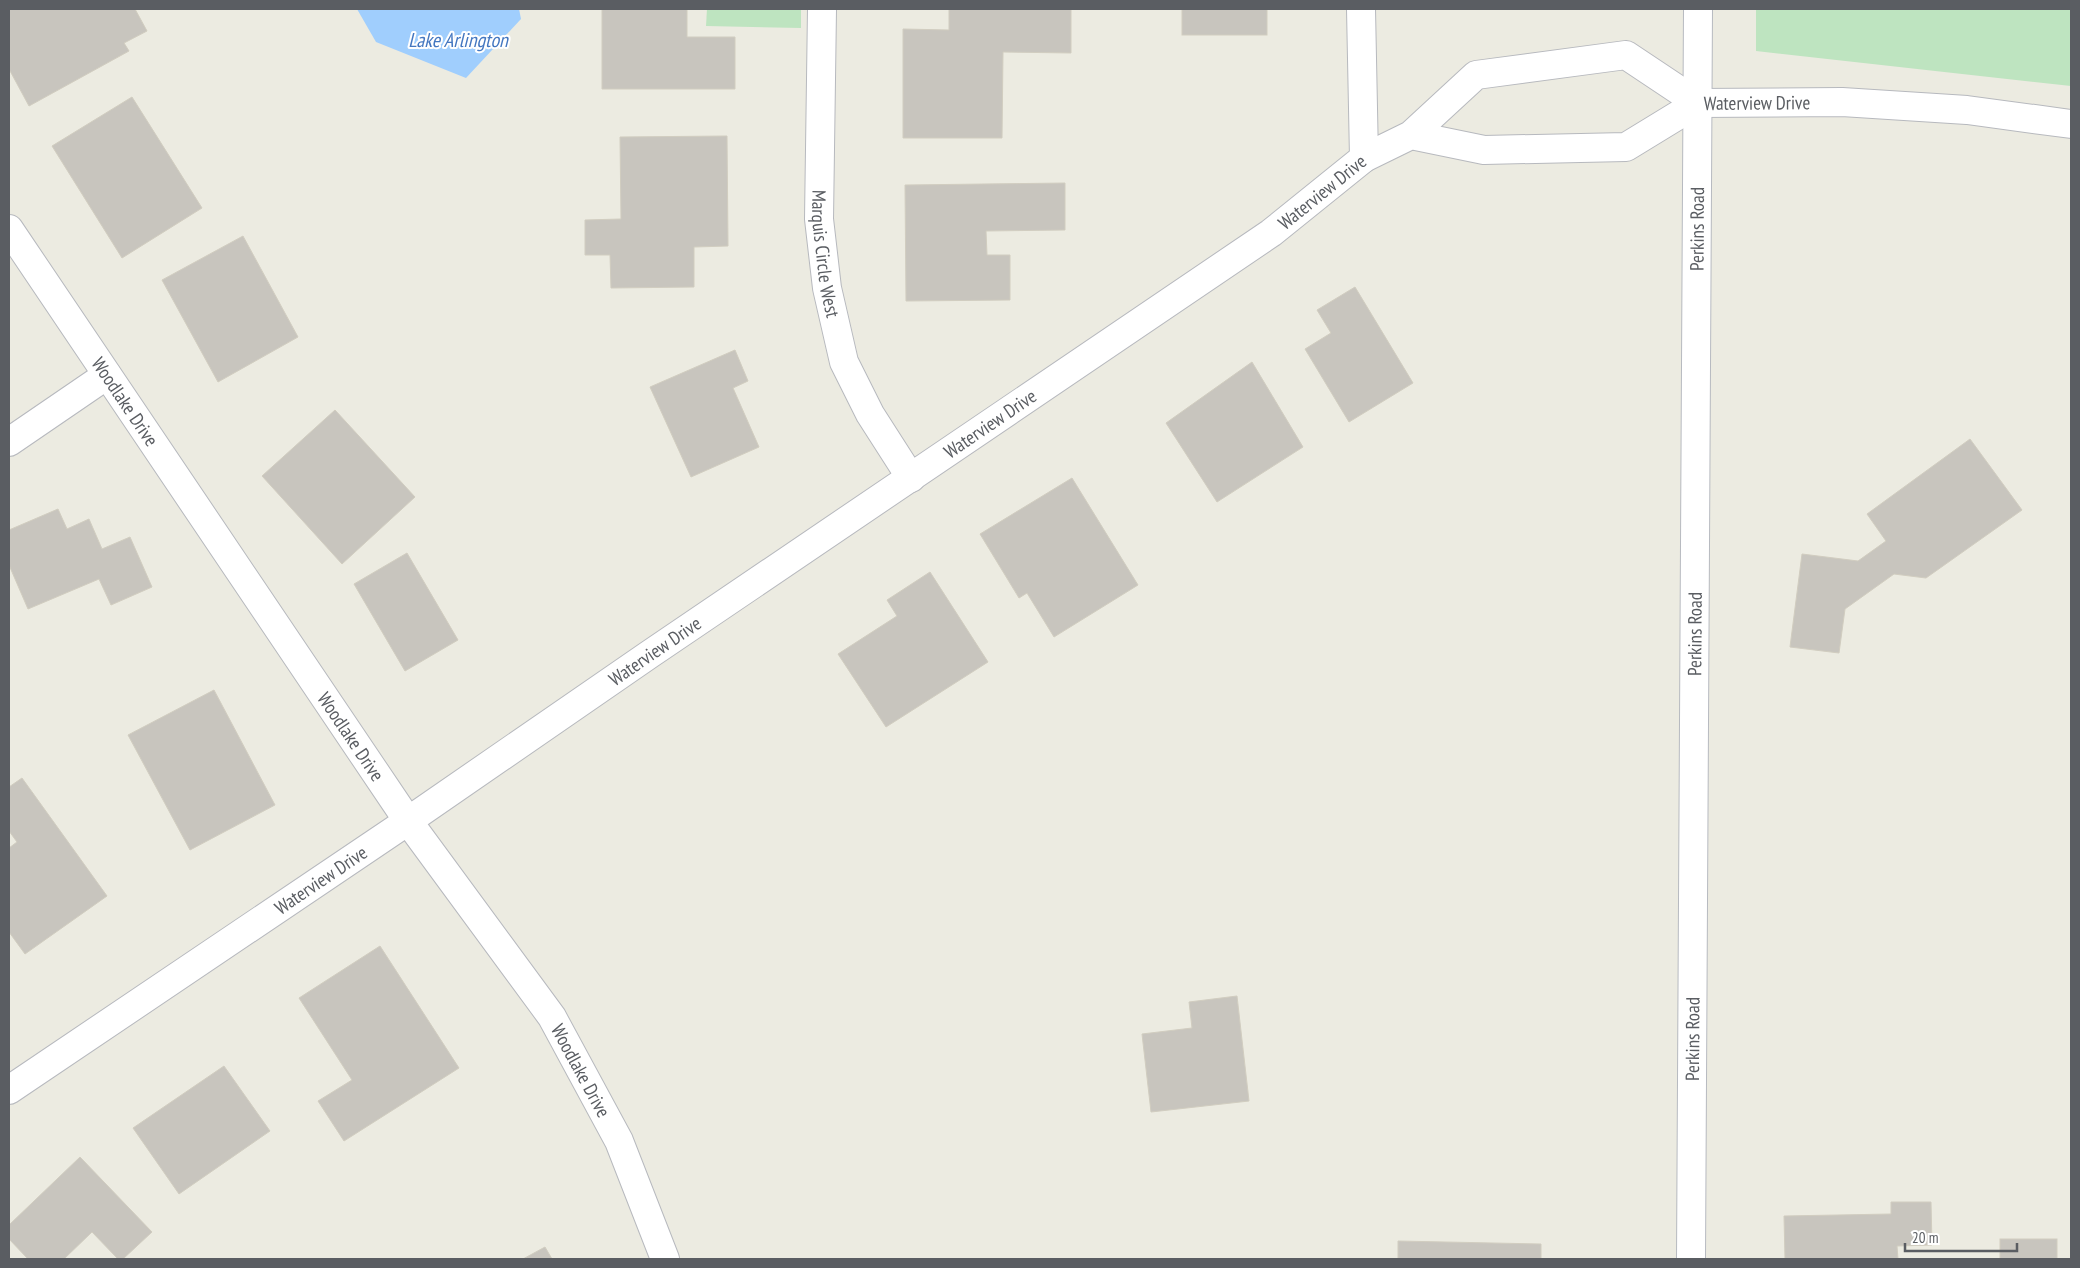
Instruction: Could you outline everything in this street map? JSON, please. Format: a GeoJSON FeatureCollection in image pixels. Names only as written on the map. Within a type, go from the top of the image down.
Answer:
{"type":"FeatureCollection","features":[{"type":"Feature","properties":{"kind":"street","name":"Marquis Circle West"},"geometry":{"type":"LineString","coordinates":[[822,9],[818,219],[827,288],[844,362],[870,414],[910,478]]}},
{"type":"Feature","properties":{"kind":"street"},"geometry":{"type":"LineString","coordinates":[[1361,9],[1364,158]]}},
{"type":"Feature","properties":{"kind":"street","name":"Perkins Road"},"geometry":{"type":"LineString","coordinates":[[1691,1259],[1698,9]]}},
{"type":"Feature","properties":{"kind":"street"},"geometry":{"type":"LineString","coordinates":[[1411,135],[1476,75],[1626,55],[1698,103]]}},
{"type":"Feature","properties":{"kind":"street","name":"Waterview Drive"},"geometry":{"type":"LineString","coordinates":[[9,1090],[408,821],[650,654],[1270,233],[1364,158],[1411,135],[1484,150],[1626,146],[1698,103],[1842,102],[1967,110],[2071,124]]}},
{"type":"Feature","properties":{"kind":"street","name":"Woodlake Drive"},"geometry":{"type":"LineString","coordinates":[[9,229],[408,821],[552,1017],[619,1140],[665,1259]]}},
{"type":"Feature","properties":{"kind":"street"},"geometry":{"type":"LineString","coordinates":[[9,442],[107,375]]}},
{"type":"Feature","properties":{"kind":"green space"},"geometry":{"type":"Polygon","coordinates":[[[707,9],[801,9],[801,28],[706,26],[707,9]]]}},
{"type":"Feature","properties":{"kind":"green space"},"geometry":{"type":"Polygon","coordinates":[[[1756,9],[2071,9],[2071,86],[1756,51],[1756,9]]]}},
{"type":"Feature","properties":{"kind":"water","name":"Lake Arlington"},"geometry":{"type":"Polygon","coordinates":[[[357,9],[519,9],[521,19],[466,78],[376,42],[357,9]]]}},
{"type":"Feature","properties":{"kind":"building"},"geometry":{"type":"Polygon","coordinates":[[[9,9],[135,9],[147,31],[124,43],[129,51],[29,106],[9,69],[9,9]]]}},
{"type":"Feature","properties":{"kind":"building"},"geometry":{"type":"Polygon","coordinates":[[[602,9],[687,9],[687,37],[735,37],[735,89],[602,89],[602,9]]]}},
{"type":"Feature","properties":{"kind":"building"},"geometry":{"type":"Polygon","coordinates":[[[949,9],[1071,9],[1071,53],[1003,52],[1002,138],[903,138],[903,29],[949,30],[949,9]]]}},
{"type":"Feature","properties":{"kind":"building"},"geometry":{"type":"Polygon","coordinates":[[[1182,9],[1267,9],[1267,35],[1182,35],[1182,9]]]}},
{"type":"Feature","properties":{"kind":"building"},"geometry":{"type":"Polygon","coordinates":[[[132,97],[202,208],[122,258],[52,146],[132,97]]]}},
{"type":"Feature","properties":{"kind":"building"},"geometry":{"type":"Polygon","coordinates":[[[727,136],[728,246],[694,247],[694,287],[611,288],[610,255],[585,255],[585,220],[621,219],[620,137],[727,136]]]}},
{"type":"Feature","properties":{"kind":"building"},"geometry":{"type":"Polygon","coordinates":[[[1065,183],[1065,230],[986,231],[987,255],[1010,255],[1010,300],[906,301],[905,185],[1065,183]]]}},
{"type":"Feature","properties":{"kind":"building"},"geometry":{"type":"Polygon","coordinates":[[[243,236],[298,337],[218,382],[162,280],[243,236]]]}},
{"type":"Feature","properties":{"kind":"building"},"geometry":{"type":"Polygon","coordinates":[[[1355,287],[1413,383],[1349,422],[1305,349],[1331,333],[1317,310],[1355,287]]]}},
{"type":"Feature","properties":{"kind":"building"},"geometry":{"type":"Polygon","coordinates":[[[735,350],[748,381],[733,388],[759,447],[691,477],[650,387],[735,350]]]}},
{"type":"Feature","properties":{"kind":"building"},"geometry":{"type":"Polygon","coordinates":[[[1252,362],[1303,447],[1217,502],[1166,423],[1252,362]]]}},
{"type":"Feature","properties":{"kind":"building"},"geometry":{"type":"Polygon","coordinates":[[[335,410],[415,497],[342,564],[262,476],[335,410]]]}},
{"type":"Feature","properties":{"kind":"building"},"geometry":{"type":"Polygon","coordinates":[[[1970,439],[2022,510],[1926,578],[1894,574],[1845,609],[1839,653],[1790,647],[1802,554],[1858,561],[1886,541],[1867,514],[1970,439]]]}},
{"type":"Feature","properties":{"kind":"building"},"geometry":{"type":"Polygon","coordinates":[[[1072,478],[1138,585],[1054,637],[1027,593],[1019,598],[980,534],[1072,478]]]}},
{"type":"Feature","properties":{"kind":"building"},"geometry":{"type":"Polygon","coordinates":[[[58,509],[67,529],[89,519],[102,549],[130,537],[152,587],[111,605],[99,579],[28,609],[9,565],[9,530],[58,509]]]}},
{"type":"Feature","properties":{"kind":"building"},"geometry":{"type":"Polygon","coordinates":[[[407,553],[458,640],[405,671],[354,584],[407,553]]]}},
{"type":"Feature","properties":{"kind":"building"},"geometry":{"type":"Polygon","coordinates":[[[930,572],[988,662],[886,727],[838,654],[897,616],[887,600],[930,572]]]}},
{"type":"Feature","properties":{"kind":"building"},"geometry":{"type":"Polygon","coordinates":[[[214,690],[275,805],[190,850],[128,735],[214,690]]]}},
{"type":"Feature","properties":{"kind":"building"},"geometry":{"type":"Polygon","coordinates":[[[22,778],[107,896],[25,954],[9,932],[9,848],[17,842],[9,831],[9,787],[22,778]]]}},
{"type":"Feature","properties":{"kind":"building"},"geometry":{"type":"Polygon","coordinates":[[[380,946],[459,1068],[344,1141],[318,1101],[352,1080],[299,998],[380,946]]]}},
{"type":"Feature","properties":{"kind":"building"},"geometry":{"type":"Polygon","coordinates":[[[1237,996],[1249,1101],[1151,1112],[1142,1034],[1192,1028],[1189,1002],[1237,996]]]}},
{"type":"Feature","properties":{"kind":"building"},"geometry":{"type":"Polygon","coordinates":[[[224,1066],[270,1131],[179,1194],[133,1128],[224,1066]]]}},
{"type":"Feature","properties":{"kind":"building"},"geometry":{"type":"Polygon","coordinates":[[[80,1157],[152,1232],[123,1259],[118,1259],[92,1232],[64,1259],[28,1259],[9,1239],[9,1225],[80,1157]]]}},
{"type":"Feature","properties":{"kind":"building"},"geometry":{"type":"Polygon","coordinates":[[[1891,1202],[1931,1202],[1932,1245],[1897,1246],[1898,1259],[1785,1259],[1784,1216],[1891,1214],[1891,1202]]]}},
{"type":"Feature","properties":{"kind":"building"},"geometry":{"type":"Polygon","coordinates":[[[2000,1239],[2057,1239],[2057,1259],[2000,1259],[2000,1239]]]}},
{"type":"Feature","properties":{"kind":"building"},"geometry":{"type":"Polygon","coordinates":[[[1398,1241],[1541,1244],[1541,1259],[1398,1259],[1398,1241]]]}},
{"type":"Feature","properties":{"kind":"building"},"geometry":{"type":"Polygon","coordinates":[[[545,1247],[552,1259],[523,1259],[545,1247]]]}}]}
